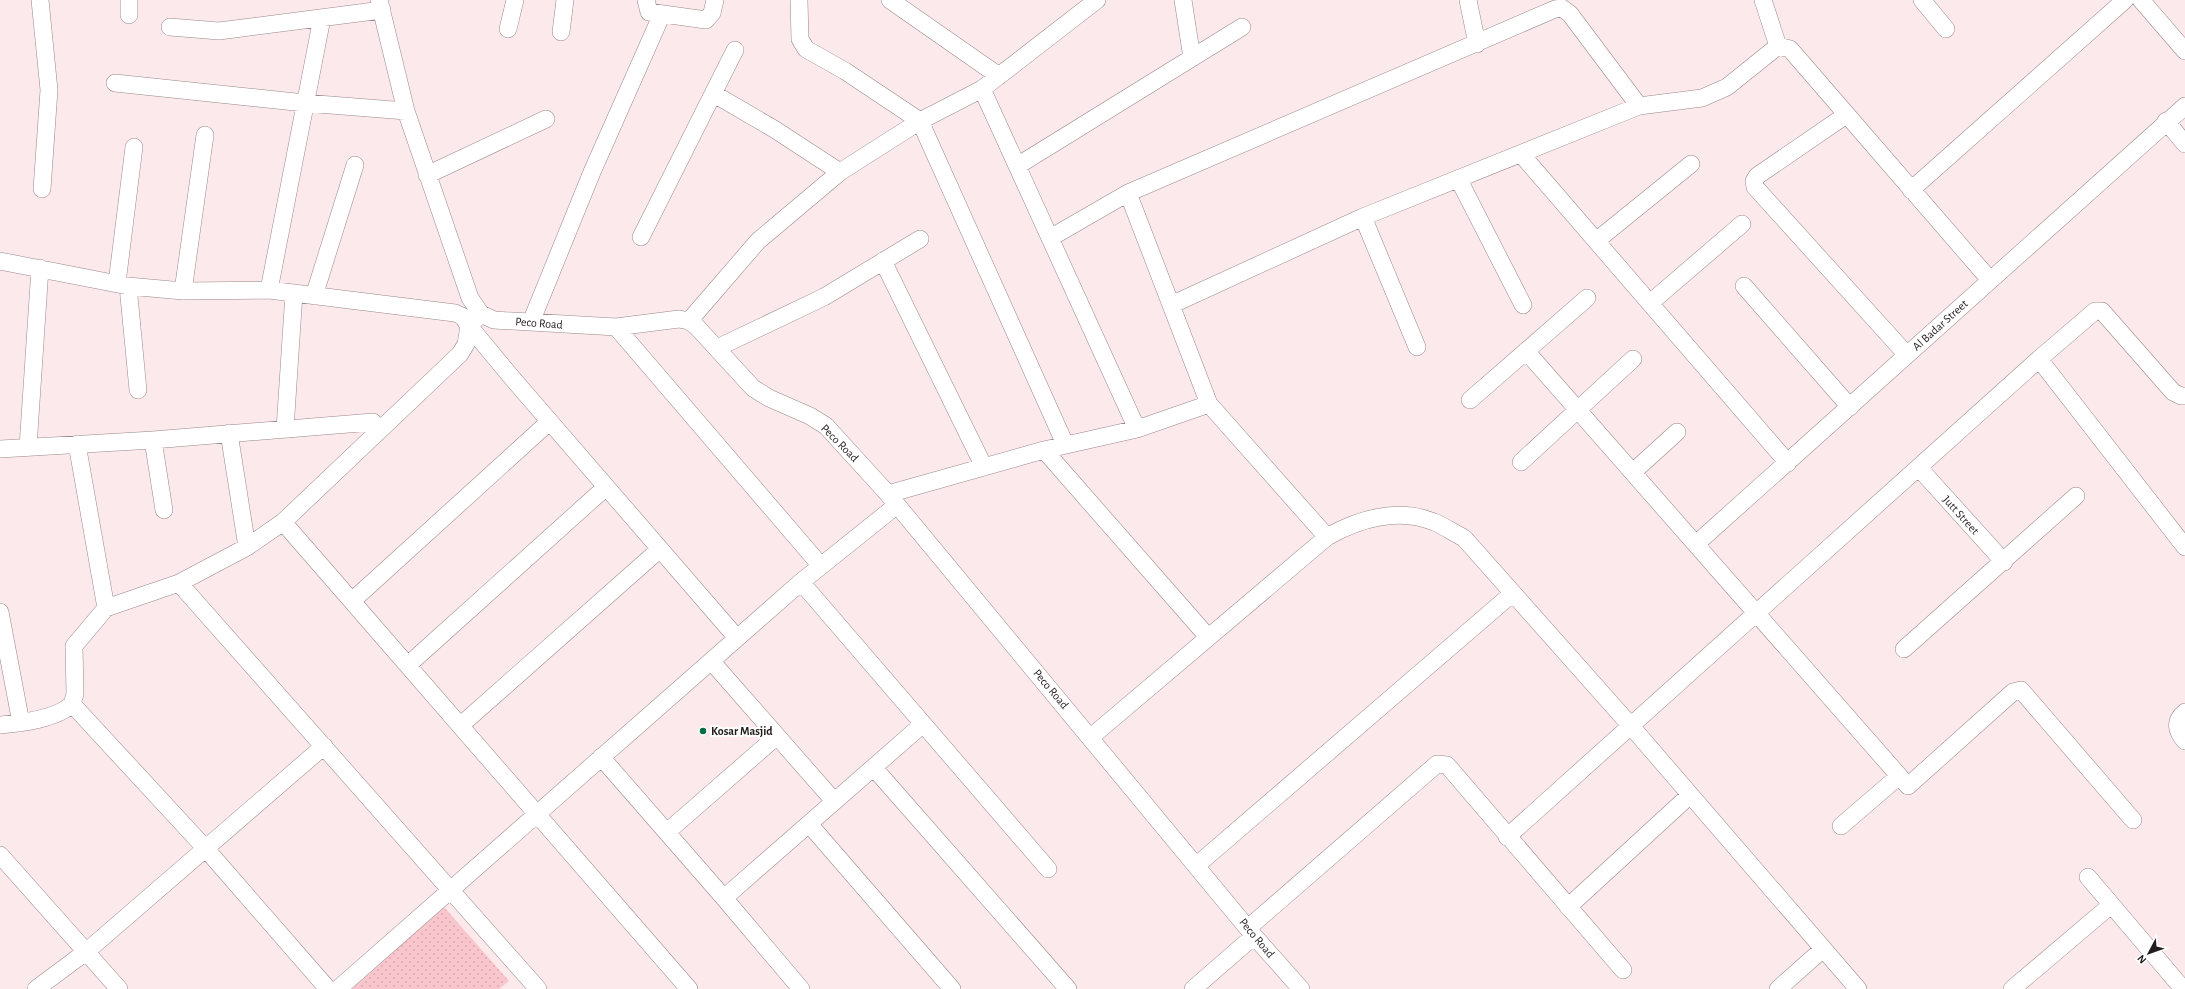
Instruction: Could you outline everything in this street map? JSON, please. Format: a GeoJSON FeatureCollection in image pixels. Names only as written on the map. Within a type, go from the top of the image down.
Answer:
{"type":"FeatureCollection","features":[{"type":"Feature","properties":{"kind":"street"},"geometry":{"type":"LineString","coordinates":[[40,0],[49,90],[42,189]]}},
{"type":"Feature","properties":{"kind":"street"},"geometry":{"type":"LineString","coordinates":[[508,29],[516,0]]}},
{"type":"Feature","properties":{"kind":"street"},"geometry":{"type":"LineString","coordinates":[[561,32],[565,0]]}},
{"type":"Feature","properties":{"kind":"street"},"geometry":{"type":"LineString","coordinates":[[646,0],[648,11],[706,20],[712,13],[715,0]]}},
{"type":"Feature","properties":{"kind":"street"},"geometry":{"type":"LineString","coordinates":[[798,0],[800,39],[806,49],[845,71],[920,121],[1065,444]]}},
{"type":"Feature","properties":{"kind":"street"},"geometry":{"type":"LineString","coordinates":[[890,0],[999,76]]}},
{"type":"Feature","properties":{"kind":"street"},"geometry":{"type":"LineString","coordinates":[[688,321],[758,241],[840,172],[920,121],[982,89],[1097,0]]}},
{"type":"Feature","properties":{"kind":"street"},"geometry":{"type":"LineString","coordinates":[[1183,0],[1192,58]]}},
{"type":"Feature","properties":{"kind":"street"},"geometry":{"type":"LineString","coordinates":[[1468,0],[1477,44]]}},
{"type":"Feature","properties":{"kind":"street"},"geometry":{"type":"LineString","coordinates":[[1763,0],[1778,46]]}},
{"type":"Feature","properties":{"kind":"street"},"geometry":{"type":"LineString","coordinates":[[1922,0],[1946,29]]}},
{"type":"Feature","properties":{"kind":"street"},"geometry":{"type":"LineString","coordinates":[[1911,190],[2125,0]]}},
{"type":"Feature","properties":{"kind":"street"},"geometry":{"type":"LineString","coordinates":[[2141,0],[2185,52]]}},
{"type":"Feature","properties":{"kind":"street"},"geometry":{"type":"LineString","coordinates":[[0,725],[21,723],[65,711],[72,704],[75,694],[74,646],[106,608],[178,583],[247,547],[283,522],[460,354],[466,344],[469,326],[481,314],[470,298],[406,111],[380,5],[322,18],[220,31],[170,27]]}},
{"type":"Feature","properties":{"kind":"street"},"geometry":{"type":"LineString","coordinates":[[1050,238],[1128,193],[1477,44],[1555,9],[1562,8],[1570,14],[1639,106]]}},
{"type":"Feature","properties":{"kind":"street"},"geometry":{"type":"LineString","coordinates":[[531,322],[592,172],[662,14]]}},
{"type":"Feature","properties":{"kind":"street"},"geometry":{"type":"LineString","coordinates":[[269,290],[322,18]]}},
{"type":"Feature","properties":{"kind":"street"},"geometry":{"type":"LineString","coordinates":[[1017,166],[1242,27]]}},
{"type":"Feature","properties":{"kind":"street"},"geometry":{"type":"LineString","coordinates":[[1171,305],[1363,217],[1460,180],[1639,106],[1702,98],[1727,87],[1778,46]]}},
{"type":"Feature","properties":{"kind":"street"},"geometry":{"type":"LineString","coordinates":[[1778,46],[1790,49],[1990,280]]}},
{"type":"Feature","properties":{"kind":"street"},"geometry":{"type":"LineString","coordinates":[[641,237],[735,50]]}},
{"type":"Feature","properties":{"kind":"street"},"geometry":{"type":"LineString","coordinates":[[115,84],[305,103],[406,111]]}},
{"type":"Feature","properties":{"kind":"street"},"geometry":{"type":"LineString","coordinates":[[982,89],[1137,429]]}},
{"type":"Feature","properties":{"kind":"street"},"geometry":{"type":"LineString","coordinates":[[714,94],[774,129],[840,172]]}},
{"type":"Feature","properties":{"kind":"street","name":"Al Badar Street"},"geometry":{"type":"LineString","coordinates":[[1696,544],[1788,463],[2166,121],[2185,106]]}},
{"type":"Feature","properties":{"kind":"street"},"geometry":{"type":"LineString","coordinates":[[1846,115],[1757,176],[1754,181],[1756,187],[1906,355]]}},
{"type":"Feature","properties":{"kind":"street"},"geometry":{"type":"LineString","coordinates":[[427,175],[546,119]]}},
{"type":"Feature","properties":{"kind":"street"},"geometry":{"type":"LineString","coordinates":[[2166,121],[2185,144]]}},
{"type":"Feature","properties":{"kind":"street"},"geometry":{"type":"LineString","coordinates":[[183,291],[205,135]]}},
{"type":"Feature","properties":{"kind":"street"},"geometry":{"type":"LineString","coordinates":[[134,147],[122,284],[138,390]]}},
{"type":"Feature","properties":{"kind":"street"},"geometry":{"type":"LineString","coordinates":[[1521,154],[1788,463]]}},
{"type":"Feature","properties":{"kind":"street"},"geometry":{"type":"LineString","coordinates":[[1596,241],[1690,164]]}},
{"type":"Feature","properties":{"kind":"street"},"geometry":{"type":"LineString","coordinates":[[314,296],[355,165]]}},
{"type":"Feature","properties":{"kind":"street"},"geometry":{"type":"LineString","coordinates":[[1460,180],[1523,305]]}},
{"type":"Feature","properties":{"kind":"street"},"geometry":{"type":"LineString","coordinates":[[1128,193],[1209,404],[1327,537]]}},
{"type":"Feature","properties":{"kind":"street"},"geometry":{"type":"LineString","coordinates":[[1363,217],[1417,347]]}},
{"type":"Feature","properties":{"kind":"street"},"geometry":{"type":"LineString","coordinates":[[1650,303],[1742,224]]}},
{"type":"Feature","properties":{"kind":"street"},"geometry":{"type":"LineString","coordinates":[[717,348],[824,297],[920,239]]}},
{"type":"Feature","properties":{"kind":"street"},"geometry":{"type":"LineString","coordinates":[[0,261],[122,284],[183,291],[269,290],[455,313],[462,316],[549,422],[737,638]]}},
{"type":"Feature","properties":{"kind":"street"},"geometry":{"type":"LineString","coordinates":[[883,261],[984,467]]}},
{"type":"Feature","properties":{"kind":"street"},"geometry":{"type":"LineString","coordinates":[[28,447],[40,268]]}},
{"type":"Feature","properties":{"kind":"street"},"geometry":{"type":"LineString","coordinates":[[1744,286],[1850,407]]}},
{"type":"Feature","properties":{"kind":"street"},"geometry":{"type":"LineString","coordinates":[[285,429],[294,294]]}},
{"type":"Feature","properties":{"kind":"street"},"geometry":{"type":"LineString","coordinates":[[1470,400],[1587,298]]}},
{"type":"Feature","properties":{"kind":"street"},"geometry":{"type":"LineString","coordinates":[[1507,837],[1630,725],[1919,468],[2038,359],[2095,311],[2102,311],[2173,392],[2181,396],[2185,396]]}},
{"type":"Feature","properties":{"kind":"street","name":"Peco Road"},"geometry":{"type":"LineString","coordinates":[[481,314],[494,320],[616,327],[678,319],[688,321],[696,326],[753,388],[769,398],[810,416],[826,426],[892,500],[1091,737],[1251,932],[1301,989]]}},
{"type":"Feature","properties":{"kind":"street"},"geometry":{"type":"LineString","coordinates":[[616,327],[821,566]]}},
{"type":"Feature","properties":{"kind":"street"},"geometry":{"type":"LineString","coordinates":[[1526,351],[1908,786],[2013,692],[2021,690],[2133,820]]}},
{"type":"Feature","properties":{"kind":"street"},"geometry":{"type":"LineString","coordinates":[[1521,462],[1633,359]]}},
{"type":"Feature","properties":{"kind":"street"},"geometry":{"type":"LineString","coordinates":[[2038,359],[2182,539]]}},
{"type":"Feature","properties":{"kind":"street"},"geometry":{"type":"LineString","coordinates":[[338,989],[601,757],[821,566],[892,500],[984,467],[1065,444],[1137,429],[1209,404]]}},
{"type":"Feature","properties":{"kind":"street"},"geometry":{"type":"LineString","coordinates":[[0,449],[153,440],[373,422],[380,430]]}},
{"type":"Feature","properties":{"kind":"street"},"geometry":{"type":"LineString","coordinates":[[352,601],[549,422]]}},
{"type":"Feature","properties":{"kind":"street"},"geometry":{"type":"LineString","coordinates":[[1632,472],[1677,432]]}},
{"type":"Feature","properties":{"kind":"street"},"geometry":{"type":"LineString","coordinates":[[229,433],[247,547]]}},
{"type":"Feature","properties":{"kind":"street"},"geometry":{"type":"LineString","coordinates":[[153,440],[164,510]]}},
{"type":"Feature","properties":{"kind":"street"},"geometry":{"type":"LineString","coordinates":[[77,444],[106,608]]}},
{"type":"Feature","properties":{"kind":"street"},"geometry":{"type":"LineString","coordinates":[[1044,450],[1208,637]]}},
{"type":"Feature","properties":{"kind":"street","name":"Jutt Street"},"geometry":{"type":"LineString","coordinates":[[1919,468],[2004,562]]}},
{"type":"Feature","properties":{"kind":"street"},"geometry":{"type":"LineString","coordinates":[[408,665],[606,487]]}},
{"type":"Feature","properties":{"kind":"street"},"geometry":{"type":"LineString","coordinates":[[1904,649],[2004,562],[2076,496]]}},
{"type":"Feature","properties":{"kind":"street"},"geometry":{"type":"LineString","coordinates":[[1091,737],[1327,537],[1362,520],[1382,517],[1421,518],[1434,522],[1464,538],[1630,725],[1858,989]]}},
{"type":"Feature","properties":{"kind":"street"},"geometry":{"type":"LineString","coordinates":[[283,522],[461,724],[689,989]]}},
{"type":"Feature","properties":{"kind":"street"},"geometry":{"type":"LineString","coordinates":[[461,724],[660,549]]}},
{"type":"Feature","properties":{"kind":"street"},"geometry":{"type":"LineString","coordinates":[[802,582],[1048,869]]}},
{"type":"Feature","properties":{"kind":"street"},"geometry":{"type":"LineString","coordinates":[[178,583],[452,890],[538,989]]}},
{"type":"Feature","properties":{"kind":"street"},"geometry":{"type":"LineString","coordinates":[[1196,865],[1513,593]]}},
{"type":"Feature","properties":{"kind":"street"},"geometry":{"type":"LineString","coordinates":[[0,612],[21,723]]}},
{"type":"Feature","properties":{"kind":"street"},"geometry":{"type":"LineString","coordinates":[[712,662],[834,801]]}},
{"type":"Feature","properties":{"kind":"street"},"geometry":{"type":"LineString","coordinates":[[72,704],[206,849],[328,989]]}},
{"type":"Feature","properties":{"kind":"street"},"geometry":{"type":"LineString","coordinates":[[2185,712],[2180,716],[2177,725],[2178,733],[2185,741]]}},
{"type":"Feature","properties":{"kind":"street"},"geometry":{"type":"LineString","coordinates":[[724,898],[923,724]]}},
{"type":"Feature","properties":{"kind":"street"},"geometry":{"type":"LineString","coordinates":[[667,832],[777,736]]}},
{"type":"Feature","properties":{"kind":"street"},"geometry":{"type":"LineString","coordinates":[[36,989],[87,950],[324,746]]}},
{"type":"Feature","properties":{"kind":"street"},"geometry":{"type":"LineString","coordinates":[[601,757],[801,989]]}},
{"type":"Feature","properties":{"kind":"street"},"geometry":{"type":"LineString","coordinates":[[1194,989],[1251,932],[1438,764],[1447,765],[1507,837],[1623,970]]}},
{"type":"Feature","properties":{"kind":"street"},"geometry":{"type":"LineString","coordinates":[[874,768],[1068,989]]}},
{"type":"Feature","properties":{"kind":"street"},"geometry":{"type":"LineString","coordinates":[[1841,826],[1899,776]]}},
{"type":"Feature","properties":{"kind":"street"},"geometry":{"type":"LineString","coordinates":[[1568,907],[1690,795]]}},
{"type":"Feature","properties":{"kind":"street"},"geometry":{"type":"LineString","coordinates":[[809,824],[952,989]]}},
{"type":"Feature","properties":{"kind":"street"},"geometry":{"type":"LineString","coordinates":[[0,855],[87,950],[119,989]]}},
{"type":"Feature","properties":{"kind":"street"},"geometry":{"type":"LineString","coordinates":[[2088,877],[2183,989]]}},
{"type":"Feature","properties":{"kind":"street"},"geometry":{"type":"LineString","coordinates":[[2012,989],[2111,905]]}},
{"type":"Feature","properties":{"kind":"street"},"geometry":{"type":"LineString","coordinates":[[1778,989],[1823,949]]}},
{"type":"Feature","properties":{"kind":"shaded area"},"geometry":{"type":"Polygon","coordinates":[[[444,907],[509,981],[499,989],[352,989],[444,907]]]}},
{"type":"Feature","properties":{"kind":"place","name":"Kosar Masjid"},"geometry":{"type":"Point","coordinates":[703,731]}}]}
